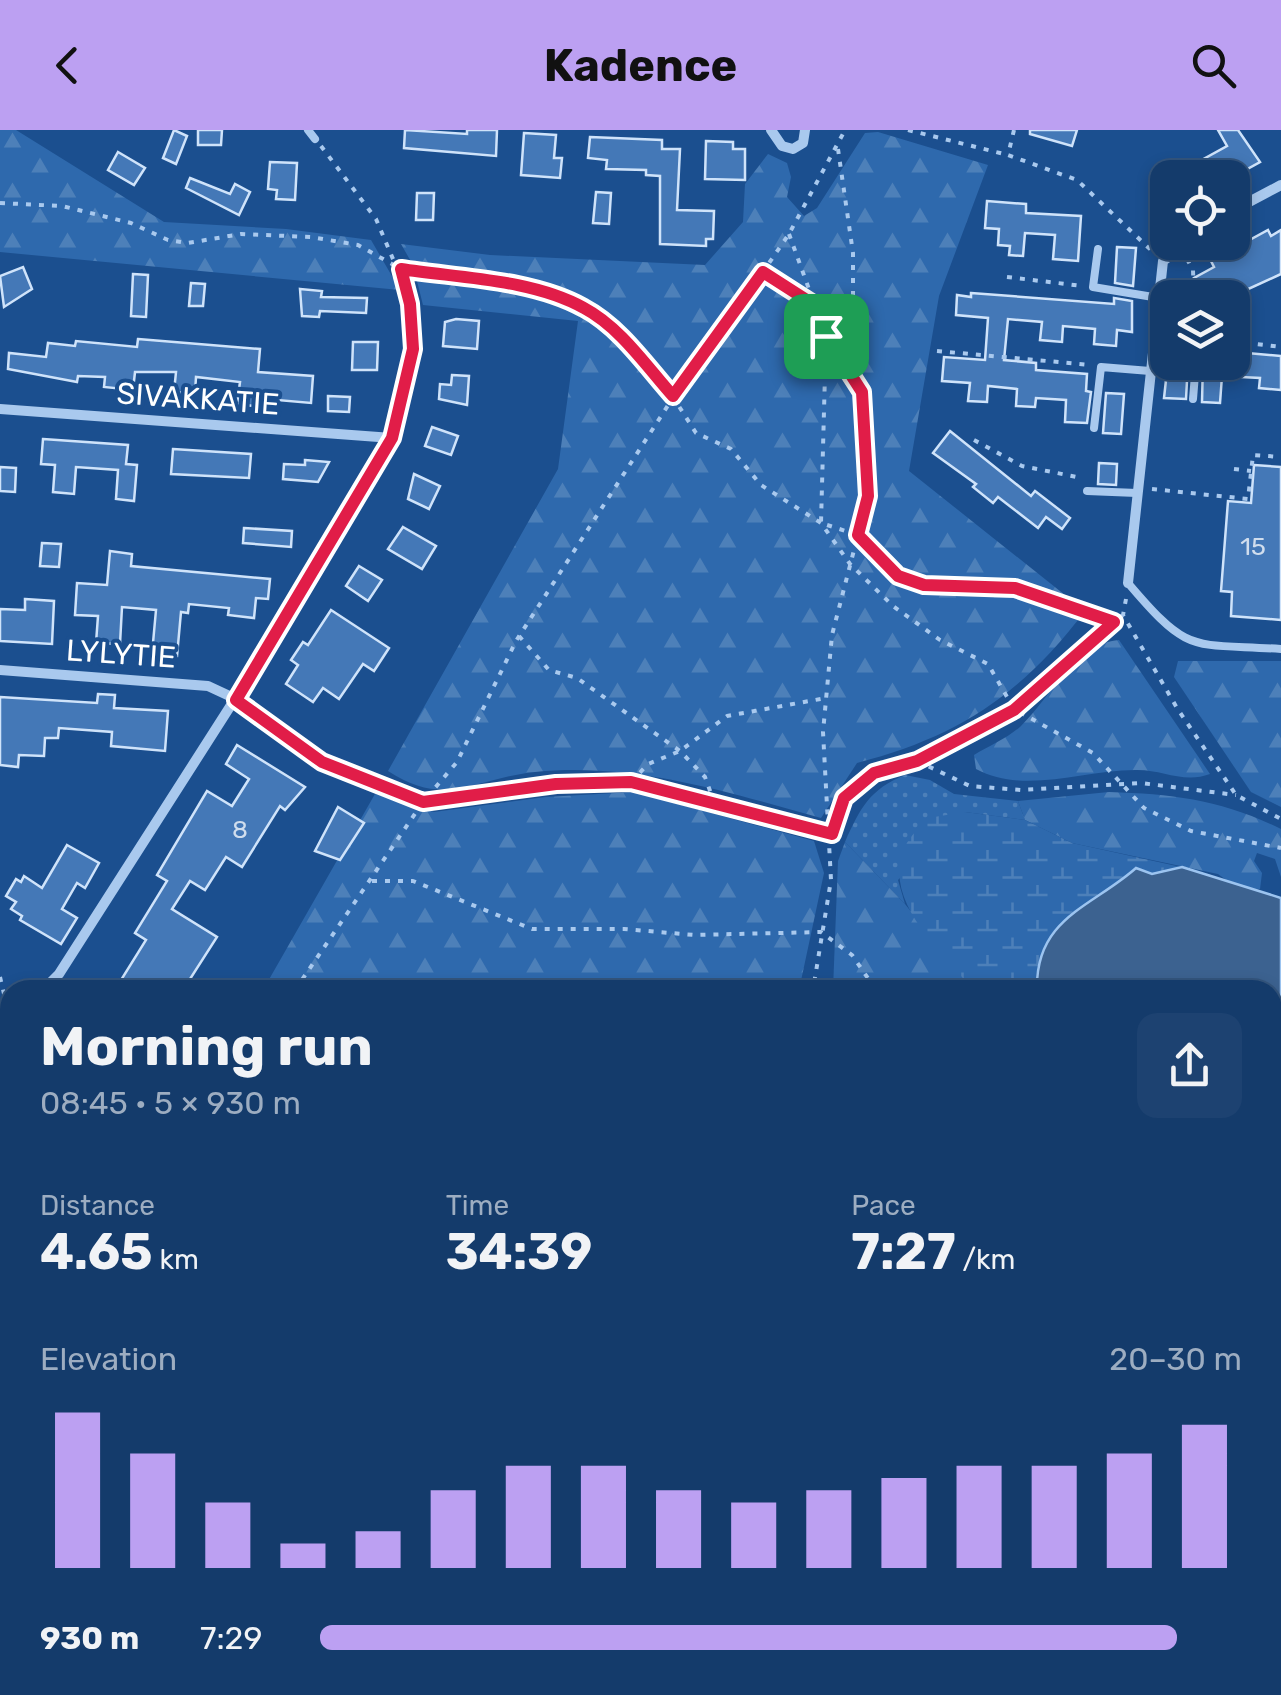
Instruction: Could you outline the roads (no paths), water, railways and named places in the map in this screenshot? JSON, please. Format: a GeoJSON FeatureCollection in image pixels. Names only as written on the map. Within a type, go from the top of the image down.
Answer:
{"type":"FeatureCollection","features":[{"type":"Feature","properties":{"kind":"street"},"geometry":{"type":"LineString","coordinates":[[771,130],[782,146],[793,149],[803,143],[806,130]]}},
{"type":"Feature","properties":{"kind":"street"},"geometry":{"type":"LineString","coordinates":[[1250,201],[1281,185]]}},
{"type":"Feature","properties":{"kind":"street"},"geometry":{"type":"LineString","coordinates":[[53,980],[236,700],[392,438],[413,349],[410,304]]}},
{"type":"Feature","properties":{"kind":"street"},"geometry":{"type":"LineString","coordinates":[[1128,583],[1150,372]]}},
{"type":"Feature","properties":{"kind":"street","name":"SIVAKKATIE"},"geometry":{"type":"LineString","coordinates":[[0,408],[392,438]]}},
{"type":"Feature","properties":{"kind":"street","name":"LYLYTIE"},"geometry":{"type":"LineString","coordinates":[[0,670],[208,686],[236,700]]}},
{"type":"Feature","properties":{"kind":"lane"},"geometry":{"type":"LineString","coordinates":[[308,130],[315,138]]}},
{"type":"Feature","properties":{"kind":"lane"},"geometry":{"type":"LineString","coordinates":[[1098,249],[1093,287],[1150,297]]}},
{"type":"Feature","properties":{"kind":"lane"},"geometry":{"type":"LineString","coordinates":[[1094,428],[1101,366],[1150,372]]}},
{"type":"Feature","properties":{"kind":"lane"},"geometry":{"type":"LineString","coordinates":[[1193,399],[1195,380]]}},
{"type":"Feature","properties":{"kind":"lane"},"geometry":{"type":"LineString","coordinates":[[1088,491],[1137,491]]}},
{"type":"Feature","properties":{"kind":"lane"},"geometry":{"type":"LineString","coordinates":[[1128,583],[1166,628],[1193,644],[1281,649]]}}]}
